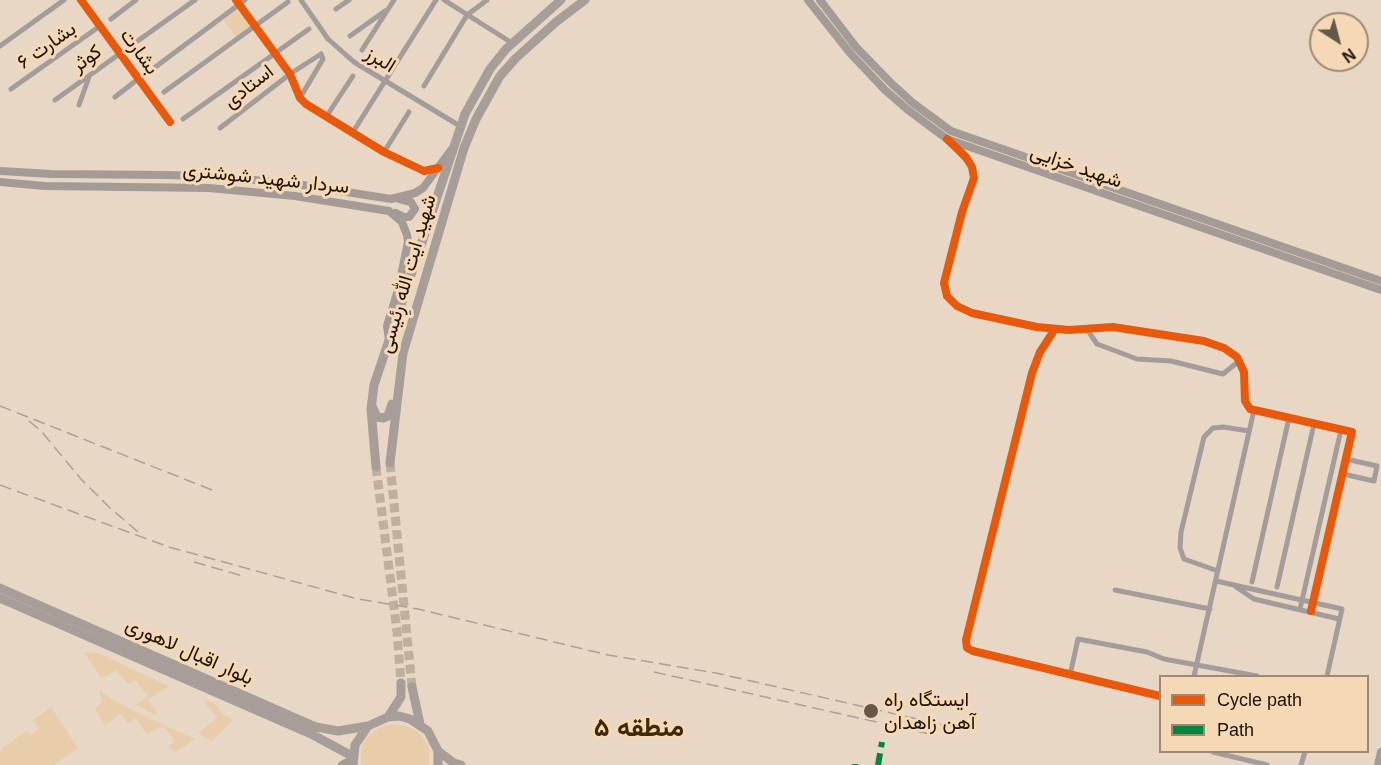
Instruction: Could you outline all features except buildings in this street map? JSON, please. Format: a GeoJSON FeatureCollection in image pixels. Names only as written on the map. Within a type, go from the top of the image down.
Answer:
{"type":"FeatureCollection","features":[{"type":"Feature","properties":{"kind":"main road","name":"شهید ایت الله رِئیسی"},"geometry":{"type":"LineString","coordinates":[[376,467],[372,441],[371,403],[374,385],[460,126],[490,69],[512,43],[561,0]]}},
{"type":"Feature","properties":{"kind":"main road","name":"شهید ایت الله رِئیسی"},"geometry":{"type":"LineString","coordinates":[[390,463],[398,405],[400,366],[464,148],[476,118],[500,76],[516,58],[556,22],[585,0]]}},
{"type":"Feature","properties":{"kind":"main road","name":"شهید خزایی"},"geometry":{"type":"LineString","coordinates":[[808,0],[850,53],[885,90],[947,139],[1381,290]]}},
{"type":"Feature","properties":{"kind":"main road","name":"شهید خزایی"},"geometry":{"type":"LineString","coordinates":[[820,0],[856,47],[886,78],[951,131],[1381,280]]}},
{"type":"Feature","properties":{"kind":"main road","name":"سردار شهید شوشتری"},"geometry":{"type":"LineString","coordinates":[[391,198],[415,193],[423,188],[452,148]]}},
{"type":"Feature","properties":{"kind":"main road","name":"سردار شهید شوشتری"},"geometry":{"type":"LineString","coordinates":[[0,171],[223,177],[296,184],[391,198],[411,202],[415,209],[409,217],[404,217],[389,211],[295,196],[209,188],[54,186],[0,182]]}},
{"type":"Feature","properties":{"kind":"main road"},"geometry":{"type":"LineString","coordinates":[[389,211],[402,222],[408,242],[398,290],[387,326],[389,340]]}},
{"type":"Feature","properties":{"kind":"main road"},"geometry":{"type":"LineString","coordinates":[[371,403],[377,417],[388,416],[400,366]]}},
{"type":"Feature","properties":{"kind":"main road","name":"بلوار اقبال لاهوری"},"geometry":{"type":"LineString","coordinates":[[0,588],[316,727],[338,731],[368,726],[388,717]]}},
{"type":"Feature","properties":{"kind":"main road"},"geometry":{"type":"LineString","coordinates":[[0,598],[302,730],[353,760]]}},
{"type":"Feature","properties":{"kind":"main road"},"geometry":{"type":"LineString","coordinates":[[388,717],[401,697],[401,683]]}},
{"type":"Feature","properties":{"kind":"main road"},"geometry":{"type":"LineString","coordinates":[[412,687],[420,724]]}},
{"type":"Feature","properties":{"kind":"main road"},"geometry":{"type":"LineString","coordinates":[[388,717],[410,718],[420,724],[428,731],[438,751],[454,763],[461,765]]}},
{"type":"Feature","properties":{"kind":"main road"},"geometry":{"type":"LineString","coordinates":[[353,760],[355,745],[368,726]]}},
{"type":"Feature","properties":{"kind":"main road"},"geometry":{"type":"LineString","coordinates":[[438,751],[438,765]]}},
{"type":"Feature","properties":{"kind":"main road"},"geometry":{"type":"LineString","coordinates":[[1378,765],[1381,752]]}},
{"type":"Feature","properties":{"kind":"main road"},"geometry":{"type":"LineString","coordinates":[[342,765],[353,760]]}},
{"type":"Feature","properties":{"kind":"street"},"geometry":{"type":"LineString","coordinates":[[0,46],[64,0]]}},
{"type":"Feature","properties":{"kind":"street","name":"بشارت"},"geometry":{"type":"LineString","coordinates":[[81,0],[170,123]]}},
{"type":"Feature","properties":{"kind":"street"},"geometry":{"type":"LineString","coordinates":[[111,19],[136,0]]}},
{"type":"Feature","properties":{"kind":"street","name":"کوثر"},"geometry":{"type":"LineString","coordinates":[[56,100],[195,0]]}},
{"type":"Feature","properties":{"kind":"street"},"geometry":{"type":"LineString","coordinates":[[150,71],[238,2],[245,0]]}},
{"type":"Feature","properties":{"kind":"street","name":"البرز"},"geometry":{"type":"LineString","coordinates":[[301,0],[328,39],[354,62],[460,126]]}},
{"type":"Feature","properties":{"kind":"street"},"geometry":{"type":"LineString","coordinates":[[336,9],[349,0]]}},
{"type":"Feature","properties":{"kind":"street"},"geometry":{"type":"LineString","coordinates":[[362,50],[394,0]]}},
{"type":"Feature","properties":{"kind":"street"},"geometry":{"type":"LineString","coordinates":[[353,132],[436,0]]}},
{"type":"Feature","properties":{"kind":"street"},"geometry":{"type":"LineString","coordinates":[[444,0],[512,43]]}},
{"type":"Feature","properties":{"kind":"street"},"geometry":{"type":"LineString","coordinates":[[424,86],[467,15],[487,0]]}},
{"type":"Feature","properties":{"kind":"street"},"geometry":{"type":"LineString","coordinates":[[238,2],[290,74],[300,98],[306,104],[384,152],[424,171],[438,168]]}},
{"type":"Feature","properties":{"kind":"street"},"geometry":{"type":"LineString","coordinates":[[164,92],[288,2]]}},
{"type":"Feature","properties":{"kind":"street"},"geometry":{"type":"LineString","coordinates":[[350,36],[389,8]]}},
{"type":"Feature","properties":{"kind":"street","name":"بشارت ۶"},"geometry":{"type":"LineString","coordinates":[[11,89],[100,26]]}},
{"type":"Feature","properties":{"kind":"street"},"geometry":{"type":"LineString","coordinates":[[183,119],[309,29]]}},
{"type":"Feature","properties":{"kind":"street","name":"استادی"},"geometry":{"type":"LineString","coordinates":[[220,128],[290,74],[321,54],[323,59],[300,98]]}},
{"type":"Feature","properties":{"kind":"street"},"geometry":{"type":"LineString","coordinates":[[79,105],[90,75]]}},
{"type":"Feature","properties":{"kind":"street"},"geometry":{"type":"LineString","coordinates":[[326,117],[353,76]]}},
{"type":"Feature","properties":{"kind":"street"},"geometry":{"type":"LineString","coordinates":[[115,97],[138,79]]}},
{"type":"Feature","properties":{"kind":"street"},"geometry":{"type":"LineString","coordinates":[[384,152],[409,112]]}},
{"type":"Feature","properties":{"kind":"street"},"geometry":{"type":"LineString","coordinates":[[947,139],[972,167],[974,178],[962,213],[944,283],[947,296],[957,306],[972,313],[1037,327],[1113,327],[1204,341],[1224,348],[1237,357],[1244,372],[1245,401],[1250,409],[1352,432],[1311,611]]}},
{"type":"Feature","properties":{"kind":"street"},"geometry":{"type":"LineString","coordinates":[[1055,328],[1040,352],[1032,373],[966,640],[967,648],[1159,696]]}},
{"type":"Feature","properties":{"kind":"street"},"geometry":{"type":"LineString","coordinates":[[1086,328],[1097,344],[1137,359],[1171,361],[1222,374],[1239,361]]}},
{"type":"Feature","properties":{"kind":"street"},"geometry":{"type":"LineString","coordinates":[[1194,675],[1254,410]]}},
{"type":"Feature","properties":{"kind":"street"},"geometry":{"type":"LineString","coordinates":[[1252,582],[1289,418]]}},
{"type":"Feature","properties":{"kind":"street"},"geometry":{"type":"LineString","coordinates":[[1277,587],[1314,424]]}},
{"type":"Feature","properties":{"kind":"street"},"geometry":{"type":"LineString","coordinates":[[1218,572],[1184,559],[1180,548],[1181,532],[1204,437],[1213,428],[1223,427],[1250,431]]}},
{"type":"Feature","properties":{"kind":"street"},"geometry":{"type":"LineString","coordinates":[[1300,609],[1341,430]]}},
{"type":"Feature","properties":{"kind":"street"},"geometry":{"type":"LineString","coordinates":[[1331,475],[1374,481],[1377,466],[1346,459]]}},
{"type":"Feature","properties":{"kind":"street"},"geometry":{"type":"LineString","coordinates":[[1216,581],[1342,609],[1327,675]]}},
{"type":"Feature","properties":{"kind":"street"},"geometry":{"type":"LineString","coordinates":[[1232,585],[1254,599],[1339,619]]}},
{"type":"Feature","properties":{"kind":"street"},"geometry":{"type":"LineString","coordinates":[[1115,590],[1210,609]]}},
{"type":"Feature","properties":{"kind":"street"},"geometry":{"type":"LineString","coordinates":[[1274,603],[1275,595]]}},
{"type":"Feature","properties":{"kind":"street"},"geometry":{"type":"LineString","coordinates":[[1070,675],[1078,639],[1147,652],[1164,659],[1252,675]]}},
{"type":"Feature","properties":{"kind":"street"},"geometry":{"type":"LineString","coordinates":[[1217,753],[1267,765]]}},
{"type":"Feature","properties":{"kind":"shaded area"},"geometry":{"type":"Polygon","coordinates":[[[238,8],[251,26],[236,37],[223,19],[238,8]]]}},
{"type":"Feature","properties":{"kind":"shaded area"},"geometry":{"type":"Polygon","coordinates":[[[84,652],[98,653],[169,686],[147,700],[158,713],[156,715],[136,705],[148,696],[136,680],[128,684],[116,670],[102,679],[84,652]]]}},
{"type":"Feature","properties":{"kind":"shaded area"},"geometry":{"type":"Polygon","coordinates":[[[101,691],[111,699],[150,719],[195,739],[175,752],[168,747],[175,741],[165,728],[160,727],[147,735],[136,718],[128,723],[121,713],[105,725],[95,709],[103,700],[99,693],[101,691]]]}},
{"type":"Feature","properties":{"kind":"shaded area"},"geometry":{"type":"Polygon","coordinates":[[[207,699],[233,720],[212,741],[198,733],[217,718],[206,704],[207,699]]]}},
{"type":"Feature","properties":{"kind":"shaded area"},"geometry":{"type":"Polygon","coordinates":[[[51,707],[78,748],[54,765],[0,765],[2,748],[27,731],[31,735],[39,729],[33,720],[51,707]]]}},
{"type":"Feature","properties":{"kind":"shaded area"},"geometry":{"type":"Polygon","coordinates":[[[395,724],[417,731],[425,740],[429,750],[429,765],[361,765],[361,751],[365,740],[383,726],[395,724]]]}},
{"type":"Feature","properties":{"kind":"tunnel"},"geometry":{"type":"LineString","coordinates":[[390,463],[412,687]]}},
{"type":"Feature","properties":{"kind":"tunnel"},"geometry":{"type":"LineString","coordinates":[[376,467],[397,631],[401,683]]}},
{"type":"Feature","properties":{"kind":"railway"},"geometry":{"type":"LineString","coordinates":[[0,406],[212,490]]}},
{"type":"Feature","properties":{"kind":"railway"},"geometry":{"type":"LineString","coordinates":[[29,421],[41,431],[81,479],[138,532]]}},
{"type":"Feature","properties":{"kind":"railway"},"geometry":{"type":"LineString","coordinates":[[0,485],[169,547],[358,599],[418,609],[608,655],[716,673],[961,729]]}},
{"type":"Feature","properties":{"kind":"railway"},"geometry":{"type":"LineString","coordinates":[[194,562],[243,576]]}},
{"type":"Feature","properties":{"kind":"railway"},"geometry":{"type":"LineString","coordinates":[[654,672],[930,734]]}},
{"type":"Feature","properties":{"kind":"marked path"},"geometry":{"type":"LineString","coordinates":[[878,765],[882,742]]}},
{"type":"Feature","properties":{"kind":"cycle path"},"geometry":{"type":"LineString","coordinates":[[81,0],[170,122]]}},
{"type":"Feature","properties":{"kind":"cycle path"},"geometry":{"type":"LineString","coordinates":[[236,0],[290,74],[300,98],[306,104],[384,152],[424,171],[438,168]]}},
{"type":"Feature","properties":{"kind":"cycle path"},"geometry":{"type":"LineString","coordinates":[[947,139],[966,157],[972,167],[974,178],[962,212],[944,283],[947,296],[957,306],[972,313],[1037,327],[1069,330],[1113,327],[1204,341],[1224,348],[1237,357],[1244,372],[1245,401],[1250,409],[1352,432],[1311,611]]}},
{"type":"Feature","properties":{"kind":"cycle path"},"geometry":{"type":"LineString","coordinates":[[1055,329],[1040,352],[1032,373],[966,640],[967,648],[1159,696]]}},
{"type":"Feature","properties":{"kind":"place","name":"ایستگاه راه آهن زاهدان"},"geometry":{"type":"Point","coordinates":[871,711]}},
{"type":"Feature","properties":{"kind":"district","name":"منطقه ۵"},"geometry":{"type":"Point","coordinates":[639,729]}}]}
